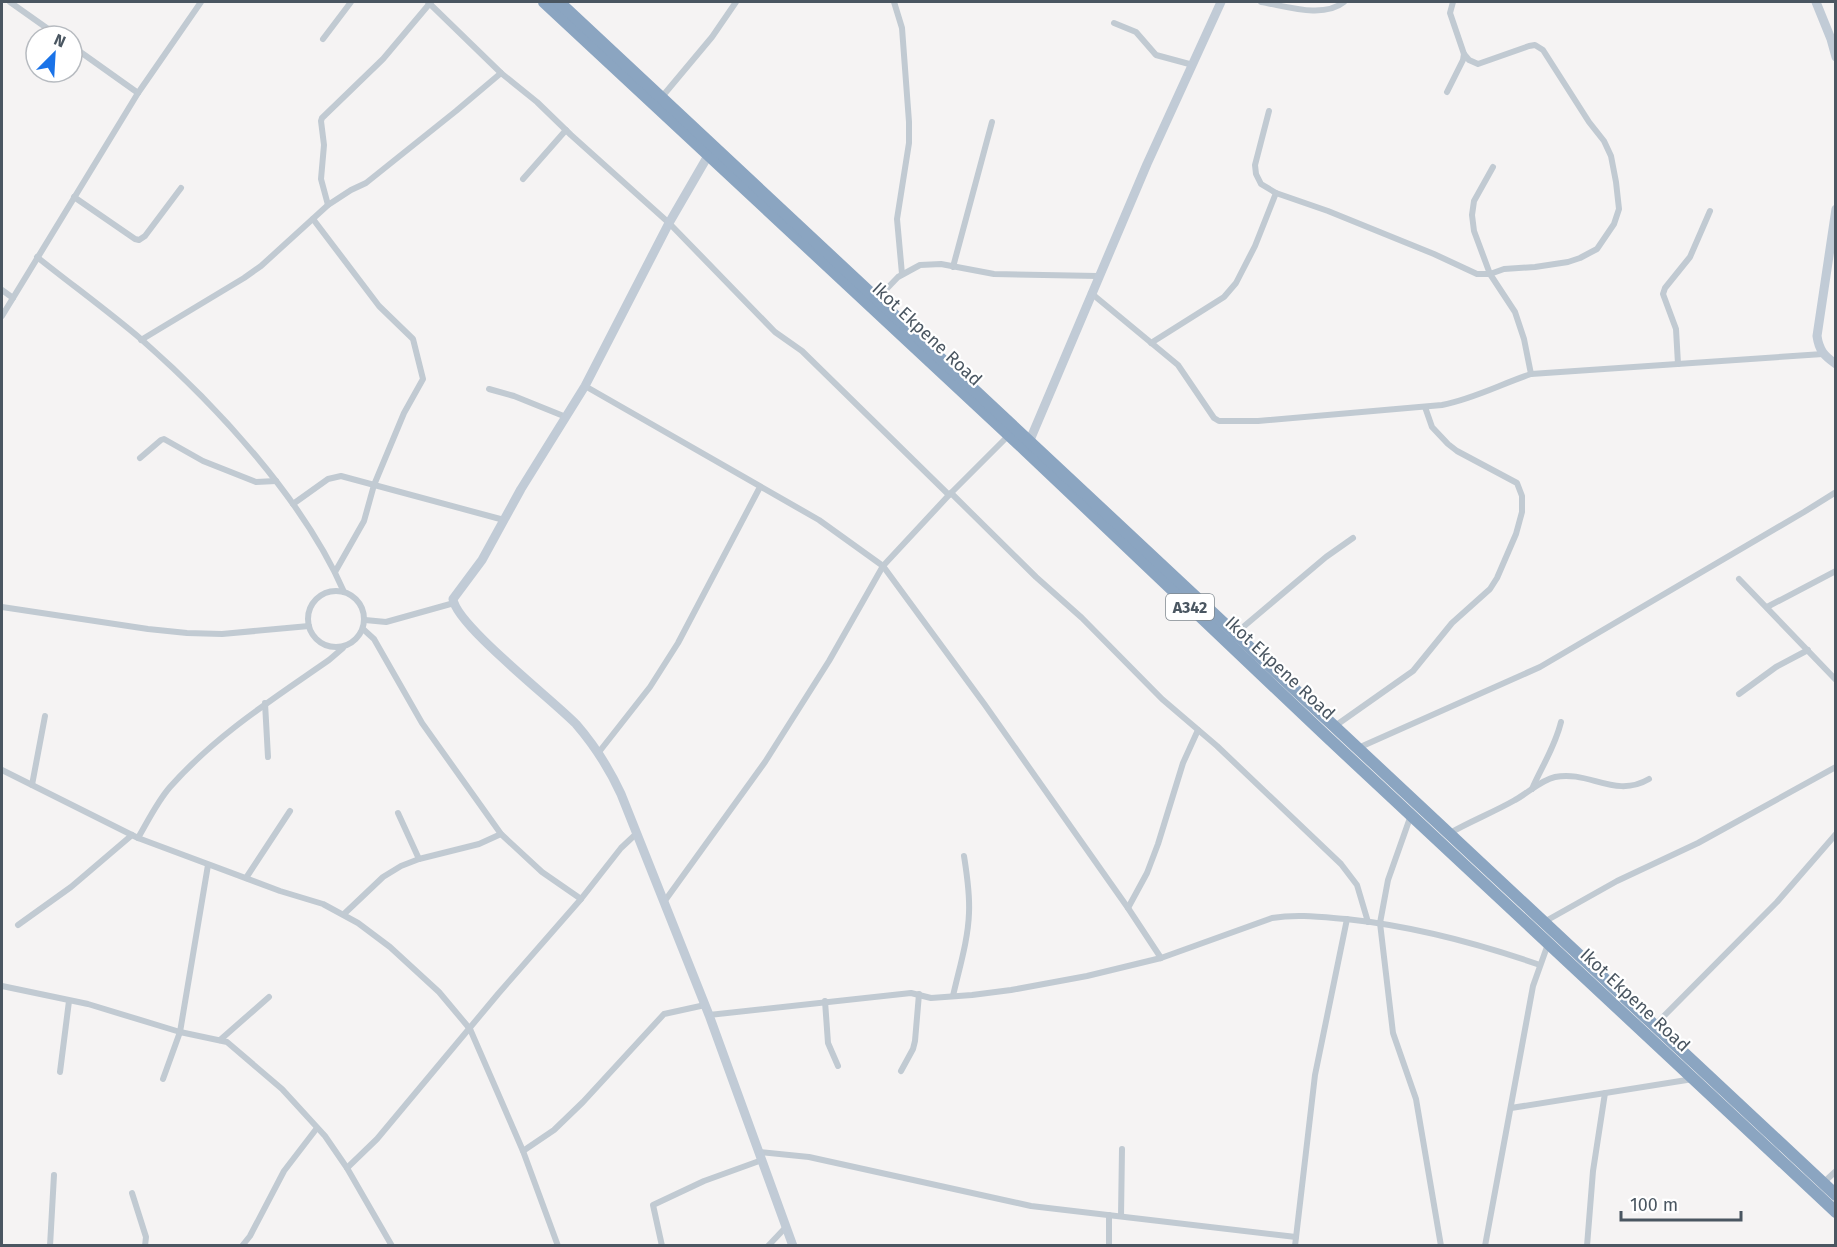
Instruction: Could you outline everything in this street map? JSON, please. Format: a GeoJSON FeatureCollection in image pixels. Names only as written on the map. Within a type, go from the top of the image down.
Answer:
{"type":"FeatureCollection","features":[{"type":"Feature","properties":{"kind":"highway","name":"Ikot Ekpene Road"},"geometry":{"type":"LineString","coordinates":[[544,2],[658,101],[873,302],[1009,435],[1693,1079],[1817,1186],[1836,1195]]}},
{"type":"Feature","properties":{"kind":"highway","name":"Ikot Ekpene Road"},"geometry":{"type":"LineString","coordinates":[[559,2],[709,154],[1030,440],[1654,1025],[1817,1186],[1836,1212]]}},
{"type":"Feature","properties":{"kind":"street"},"geometry":{"type":"LineString","coordinates":[[10,2],[41,24]]}},
{"type":"Feature","properties":{"kind":"street"},"geometry":{"type":"LineString","coordinates":[[2,316],[138,93],[201,2]]}},
{"type":"Feature","properties":{"kind":"street"},"geometry":{"type":"LineString","coordinates":[[323,39],[351,2]]}},
{"type":"Feature","properties":{"kind":"street"},"geometry":{"type":"LineString","coordinates":[[328,205],[321,179],[324,145],[322,118],[383,59],[430,2],[501,73],[537,102],[669,223],[775,332],[802,351],[1036,577],[1082,618],[1162,699],[1311,834],[1341,864],[1357,885],[1368,921]]}},
{"type":"Feature","properties":{"kind":"street"},"geometry":{"type":"LineString","coordinates":[[658,101],[712,37],[736,2]]}},
{"type":"Feature","properties":{"kind":"street"},"geometry":{"type":"LineString","coordinates":[[894,2],[902,28],[909,122],[909,142],[897,219],[902,274]]}},
{"type":"Feature","properties":{"kind":"street"},"geometry":{"type":"LineString","coordinates":[[1030,440],[1098,276],[1221,2]]}},
{"type":"Feature","properties":{"kind":"street"},"geometry":{"type":"LineString","coordinates":[[1261,2],[1324,10],[1337,7],[1344,2]]}},
{"type":"Feature","properties":{"kind":"street"},"geometry":{"type":"LineString","coordinates":[[1269,111],[1255,165],[1261,184],[1276,193],[1328,211],[1477,274],[1568,262],[1597,249],[1614,224],[1619,209],[1611,156],[1604,141],[1540,47],[1529,46],[1479,64],[1469,60],[1464,54],[1450,13],[1453,2]]}},
{"type":"Feature","properties":{"kind":"street"},"geometry":{"type":"LineString","coordinates":[[1817,2],[1836,57]]}},
{"type":"Feature","properties":{"kind":"street"},"geometry":{"type":"LineString","coordinates":[[1114,23],[1136,32],[1156,55],[1193,65]]}},
{"type":"Feature","properties":{"kind":"street"},"geometry":{"type":"LineString","coordinates":[[1447,92],[1464,54]]}},
{"type":"Feature","properties":{"kind":"street"},"geometry":{"type":"LineString","coordinates":[[84,55],[138,93]]}},
{"type":"Feature","properties":{"kind":"street"},"geometry":{"type":"LineString","coordinates":[[141,340],[261,266],[328,205],[366,183],[501,73]]}},
{"type":"Feature","properties":{"kind":"street"},"geometry":{"type":"LineString","coordinates":[[953,267],[992,122]]}},
{"type":"Feature","properties":{"kind":"street"},"geometry":{"type":"LineString","coordinates":[[523,179],[566,130]]}},
{"type":"Feature","properties":{"kind":"street"},"geometry":{"type":"LineString","coordinates":[[709,154],[669,223],[585,386],[482,560],[454,596],[454,603],[482,637],[574,723],[599,753],[621,794],[709,1015],[793,1245]]}},
{"type":"Feature","properties":{"kind":"street"},"geometry":{"type":"LineString","coordinates":[[1493,167],[1474,201],[1472,215],[1474,231],[1490,274],[1515,312],[1524,339],[1531,374]]}},
{"type":"Feature","properties":{"kind":"street"},"geometry":{"type":"LineString","coordinates":[[74,197],[139,240],[145,236],[181,188]]}},
{"type":"Feature","properties":{"kind":"street"},"geometry":{"type":"LineString","coordinates":[[1151,343],[1224,297],[1236,283],[1255,246],[1276,193]]}},
{"type":"Feature","properties":{"kind":"street"},"geometry":{"type":"LineString","coordinates":[[1836,209],[1817,336],[1818,346],[1823,354],[1836,364]]}},
{"type":"Feature","properties":{"kind":"street"},"geometry":{"type":"LineString","coordinates":[[1678,364],[1676,329],[1663,294],[1665,288],[1690,257],[1710,211]]}},
{"type":"Feature","properties":{"kind":"street"},"geometry":{"type":"LineString","coordinates":[[313,219],[379,306],[413,339],[417,349],[422,383],[404,413],[374,485],[364,521],[335,572]]}},
{"type":"Feature","properties":{"kind":"street"},"geometry":{"type":"LineString","coordinates":[[37,257],[141,340],[203,398],[276,482],[303,517],[344,592]]}},
{"type":"Feature","properties":{"kind":"street"},"geometry":{"type":"LineString","coordinates":[[873,302],[902,274],[920,265],[941,264],[994,274],[1098,276]]}},
{"type":"Feature","properties":{"kind":"street"},"geometry":{"type":"LineString","coordinates":[[2,290],[13,298]]}},
{"type":"Feature","properties":{"kind":"street"},"geometry":{"type":"LineString","coordinates":[[1091,293],[1178,365],[1214,418],[1219,421],[1258,421],[1462,402],[1505,382],[1531,374],[1823,354]]}},
{"type":"Feature","properties":{"kind":"street"},"geometry":{"type":"LineString","coordinates":[[585,386],[819,519],[883,566],[985,705],[1161,958]]}},
{"type":"Feature","properties":{"kind":"street"},"geometry":{"type":"LineString","coordinates":[[489,389],[514,396],[566,417]]}},
{"type":"Feature","properties":{"kind":"street"},"geometry":{"type":"LineString","coordinates":[[1335,726],[1413,670],[1452,623],[1490,589],[1516,534],[1522,512],[1522,496],[1517,483],[1453,448],[1432,427],[1425,407]]}},
{"type":"Feature","properties":{"kind":"street"},"geometry":{"type":"LineString","coordinates":[[664,902],[765,762],[829,662],[883,566],[1009,435]]}},
{"type":"Feature","properties":{"kind":"street"},"geometry":{"type":"LineString","coordinates":[[140,458],[164,439],[203,461],[256,482],[276,482]]}},
{"type":"Feature","properties":{"kind":"street"},"geometry":{"type":"LineString","coordinates":[[293,504],[322,483],[341,476],[504,520]]}},
{"type":"Feature","properties":{"kind":"street"},"geometry":{"type":"LineString","coordinates":[[599,753],[650,687],[678,643],[760,487]]}},
{"type":"Feature","properties":{"kind":"street"},"geometry":{"type":"LineString","coordinates":[[1359,748],[1540,668],[1836,492]]}},
{"type":"Feature","properties":{"kind":"street"},"geometry":{"type":"LineString","coordinates":[[1236,633],[1326,557],[1353,538]]}},
{"type":"Feature","properties":{"kind":"street"},"geometry":{"type":"LineString","coordinates":[[1767,607],[1836,571]]}},
{"type":"Feature","properties":{"kind":"street"},"geometry":{"type":"LineString","coordinates":[[1739,579],[1836,680]]}},
{"type":"Feature","properties":{"kind":"street"},"geometry":{"type":"LineString","coordinates":[[18,925],[135,837],[169,787],[233,727],[321,666],[343,648],[360,634],[365,620],[364,612],[357,600],[344,592],[330,591],[317,598],[309,610],[309,626],[315,638],[322,643],[343,648]]}},
{"type":"Feature","properties":{"kind":"street"},"geometry":{"type":"LineString","coordinates":[[365,620],[386,622],[454,603]]}},
{"type":"Feature","properties":{"kind":"street"},"geometry":{"type":"LineString","coordinates":[[2,607],[187,633],[222,634],[309,626]]}},
{"type":"Feature","properties":{"kind":"street"},"geometry":{"type":"LineString","coordinates":[[363,629],[374,639],[422,723],[501,834],[542,872],[581,899]]}},
{"type":"Feature","properties":{"kind":"street"},"geometry":{"type":"LineString","coordinates":[[1739,694],[1776,667],[1808,650]]}},
{"type":"Feature","properties":{"kind":"street"},"geometry":{"type":"LineString","coordinates":[[265,703],[268,757]]}},
{"type":"Feature","properties":{"kind":"street"},"geometry":{"type":"LineString","coordinates":[[32,785],[45,716]]}},
{"type":"Feature","properties":{"kind":"street"},"geometry":{"type":"LineString","coordinates":[[1532,789],[1548,759],[1561,722]]}},
{"type":"Feature","properties":{"kind":"street"},"geometry":{"type":"LineString","coordinates":[[1128,908],[1147,873],[1183,763],[1198,730]]}},
{"type":"Feature","properties":{"kind":"street"},"geometry":{"type":"LineString","coordinates":[[1544,922],[1617,881],[1698,843],[1836,767]]}},
{"type":"Feature","properties":{"kind":"street"},"geometry":{"type":"LineString","coordinates":[[2,770],[135,837],[208,865],[323,904],[344,914],[390,947],[439,992],[470,1029],[523,1151],[558,1245]]}},
{"type":"Feature","properties":{"kind":"street"},"geometry":{"type":"LineString","coordinates":[[1450,834],[1474,819],[1514,801],[1554,777],[1577,778],[1608,786],[1623,787],[1639,785],[1649,779]]}},
{"type":"Feature","properties":{"kind":"street"},"geometry":{"type":"LineString","coordinates":[[246,878],[290,811]]}},
{"type":"Feature","properties":{"kind":"street"},"geometry":{"type":"LineString","coordinates":[[398,813],[419,859]]}},
{"type":"Feature","properties":{"kind":"street"},"geometry":{"type":"LineString","coordinates":[[1411,815],[1388,880],[1380,923],[1393,1033],[1416,1099],[1441,1245]]}},
{"type":"Feature","properties":{"kind":"street"},"geometry":{"type":"LineString","coordinates":[[347,1168],[377,1139],[581,899],[621,848],[637,833]]}},
{"type":"Feature","properties":{"kind":"street"},"geometry":{"type":"LineString","coordinates":[[344,914],[382,877],[401,866],[419,859],[479,844],[501,834]]}},
{"type":"Feature","properties":{"kind":"street"},"geometry":{"type":"LineString","coordinates":[[1654,1025],[1777,902],[1836,834]]}},
{"type":"Feature","properties":{"kind":"street"},"geometry":{"type":"LineString","coordinates":[[953,996],[969,921],[969,891],[964,856]]}},
{"type":"Feature","properties":{"kind":"street"},"geometry":{"type":"LineString","coordinates":[[163,1079],[180,1032],[208,865]]}},
{"type":"Feature","properties":{"kind":"street"},"geometry":{"type":"LineString","coordinates":[[709,1015],[911,993],[931,998],[1011,990],[1161,958],[1272,918],[1308,915],[1380,923],[1474,944],[1540,965]]}},
{"type":"Feature","properties":{"kind":"street"},"geometry":{"type":"LineString","coordinates":[[1295,1245],[1315,1075],[1347,919]]}},
{"type":"Feature","properties":{"kind":"street"},"geometry":{"type":"LineString","coordinates":[[1485,1245],[1533,986],[1549,944]]}},
{"type":"Feature","properties":{"kind":"street"},"geometry":{"type":"LineString","coordinates":[[2,986],[88,1004],[180,1032],[227,1042],[282,1089],[317,1128],[347,1168],[392,1245]]}},
{"type":"Feature","properties":{"kind":"street"},"geometry":{"type":"LineString","coordinates":[[901,1071],[915,1041],[919,994]]}},
{"type":"Feature","properties":{"kind":"street"},"geometry":{"type":"LineString","coordinates":[[220,1040],[269,997]]}},
{"type":"Feature","properties":{"kind":"street"},"geometry":{"type":"LineString","coordinates":[[60,1072],[69,1001]]}},
{"type":"Feature","properties":{"kind":"street"},"geometry":{"type":"LineString","coordinates":[[825,1001],[828,1043],[838,1066]]}},
{"type":"Feature","properties":{"kind":"street"},"geometry":{"type":"LineString","coordinates":[[523,1151],[554,1130],[583,1102],[664,1014],[705,1005]]}},
{"type":"Feature","properties":{"kind":"street"},"geometry":{"type":"LineString","coordinates":[[1511,1108],[1693,1079]]}},
{"type":"Feature","properties":{"kind":"street"},"geometry":{"type":"LineString","coordinates":[[1587,1245],[1593,1171],[1605,1093]]}},
{"type":"Feature","properties":{"kind":"street"},"geometry":{"type":"LineString","coordinates":[[242,1245],[250,1236],[284,1171],[317,1128]]}},
{"type":"Feature","properties":{"kind":"street"},"geometry":{"type":"LineString","coordinates":[[1121,1216],[1122,1149]]}},
{"type":"Feature","properties":{"kind":"street"},"geometry":{"type":"LineString","coordinates":[[662,1245],[653,1205],[761,1156],[809,1157],[1031,1206],[1296,1237]]}},
{"type":"Feature","properties":{"kind":"street"},"geometry":{"type":"LineString","coordinates":[[1817,1186],[1836,1171]]}},
{"type":"Feature","properties":{"kind":"street"},"geometry":{"type":"LineString","coordinates":[[50,1245],[54,1175]]}},
{"type":"Feature","properties":{"kind":"street"},"geometry":{"type":"LineString","coordinates":[[132,1193],[146,1238],[145,1245]]}},
{"type":"Feature","properties":{"kind":"street"},"geometry":{"type":"LineString","coordinates":[[1109,1215],[1109,1245]]}},
{"type":"Feature","properties":{"kind":"street"},"geometry":{"type":"LineString","coordinates":[[768,1245],[786,1227]]}}]}
